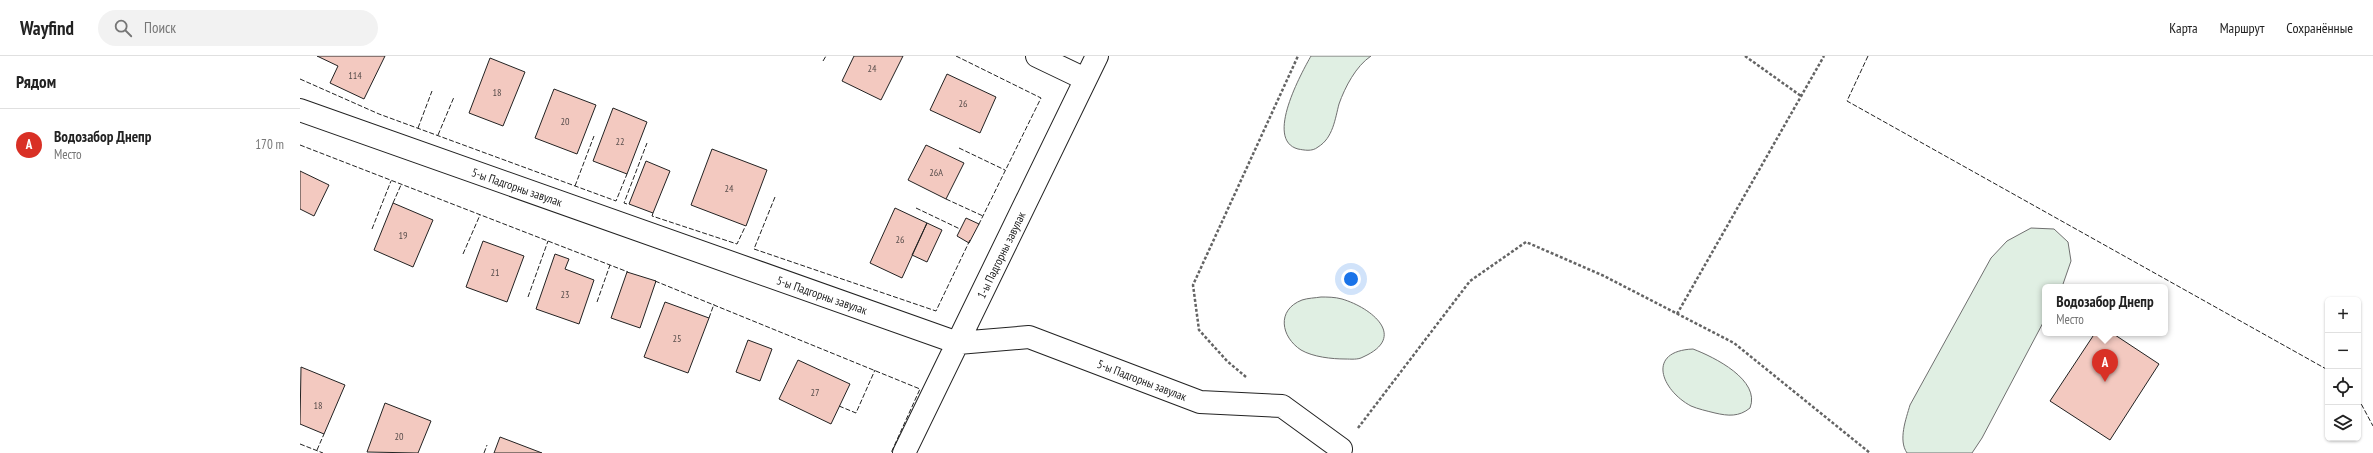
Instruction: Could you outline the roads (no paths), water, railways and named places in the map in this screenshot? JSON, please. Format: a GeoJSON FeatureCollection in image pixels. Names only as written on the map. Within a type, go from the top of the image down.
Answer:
{"type":"FeatureCollection","features":[{"type":"Feature","properties":{"kind":"street"},"geometry":{"type":"LineString","coordinates":[[1037,56],[1085,78]]}},
{"type":"Feature","properties":{"kind":"street","name":"1-ы Падгорны завулак"},"geometry":{"type":"LineString","coordinates":[[904,453],[1097,56]]}},
{"type":"Feature","properties":{"kind":"street","name":"5-ы Падгорны завулак"},"geometry":{"type":"LineString","coordinates":[[300,110],[958,343],[1029,337],[1200,402],[1282,406],[1341,449]]}},
{"type":"Feature","properties":{"kind":"place","name":"Водозабор Днепр"},"geometry":{"type":"Point","coordinates":[2105,382]}}]}
